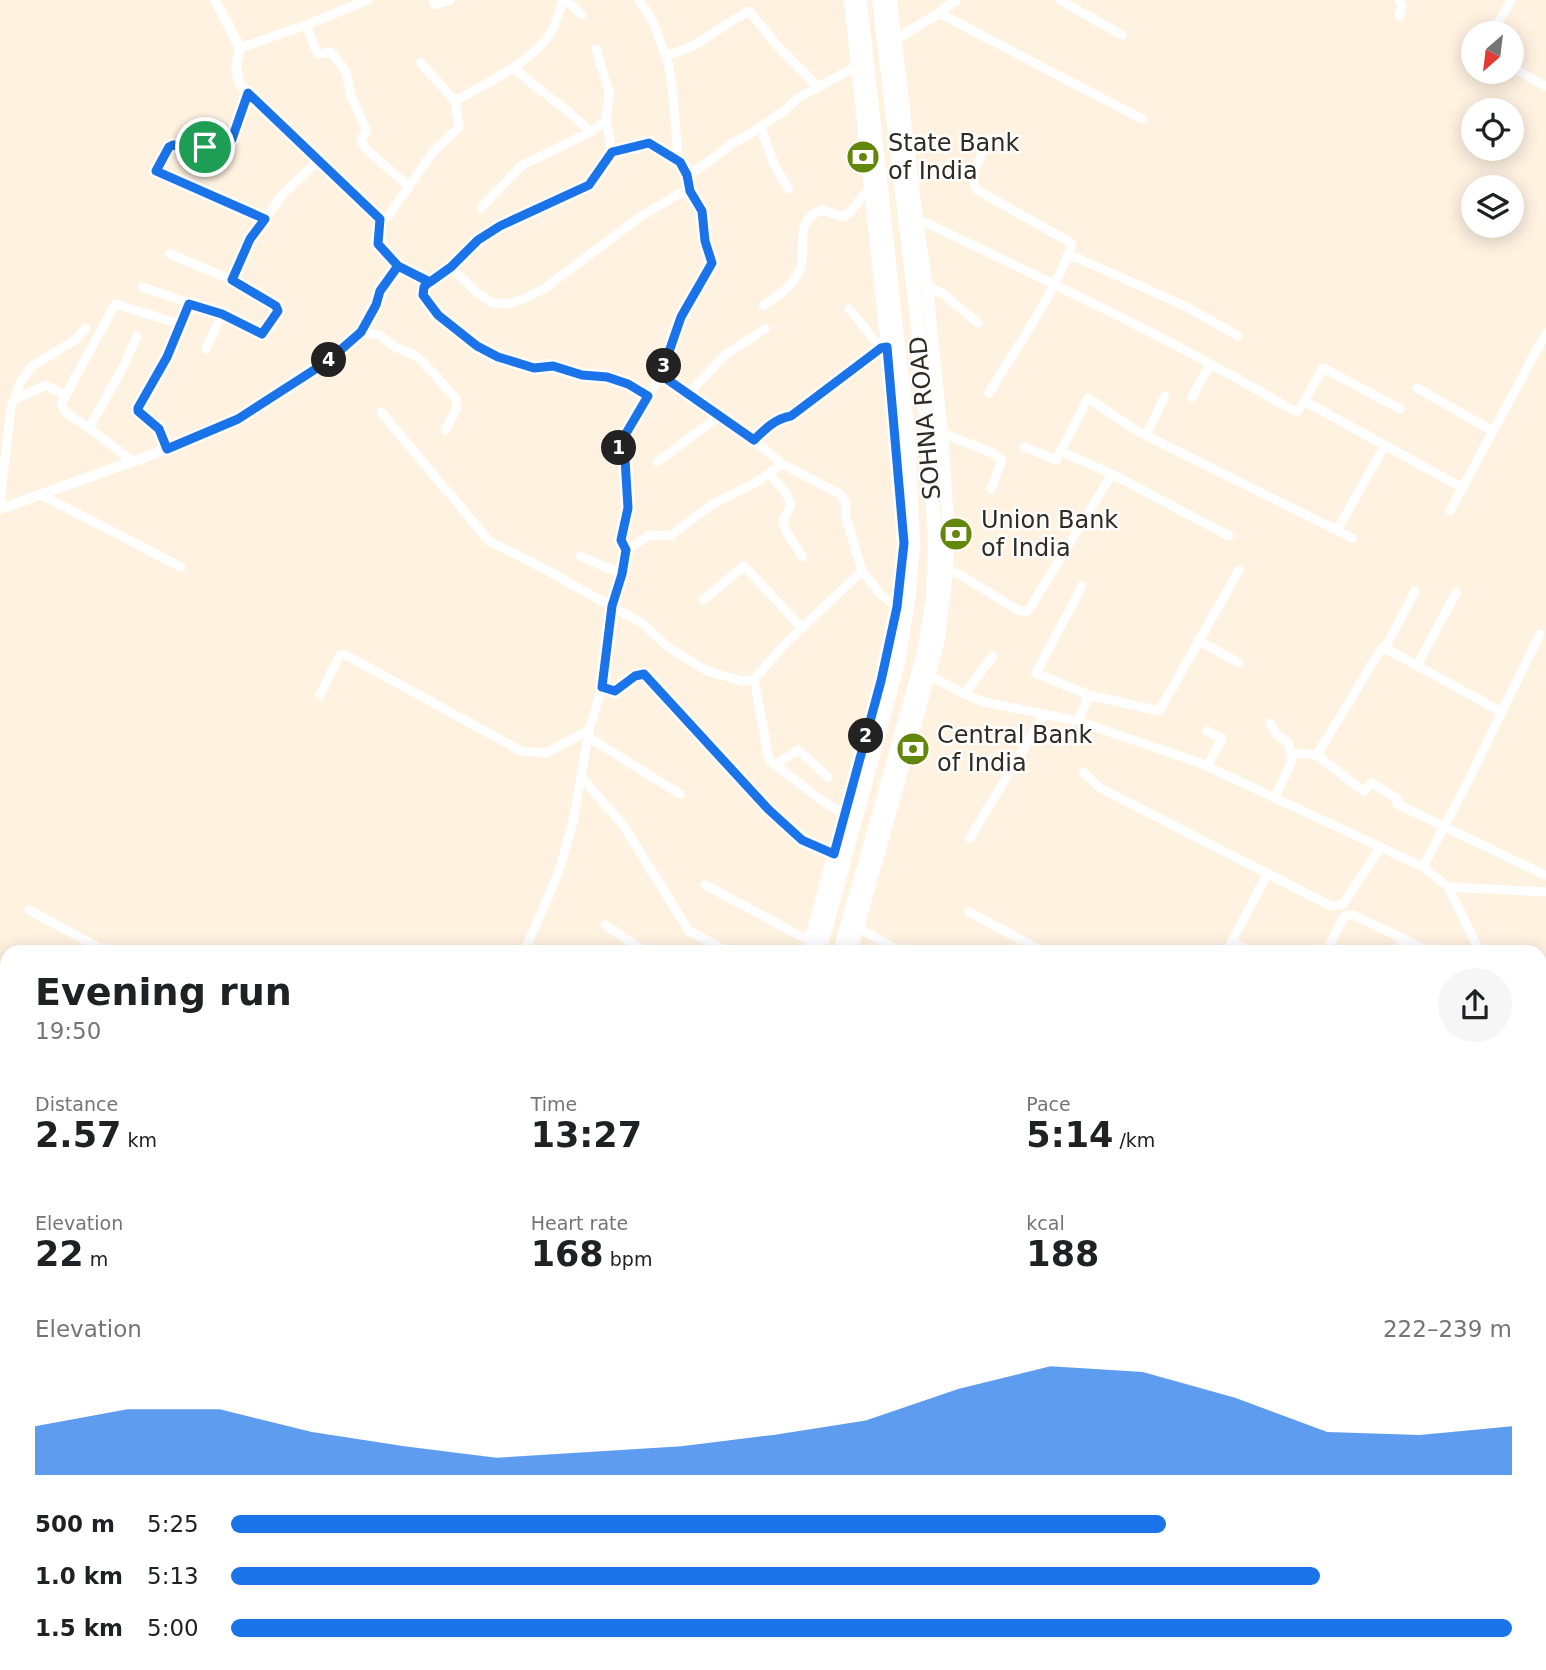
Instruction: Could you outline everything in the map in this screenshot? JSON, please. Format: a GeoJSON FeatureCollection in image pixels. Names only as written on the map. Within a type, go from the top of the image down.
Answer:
{"type":"FeatureCollection","features":[{"type":"Feature","properties":{"kind":"highway","name":"SOHNA ROAD"},"geometry":{"type":"LineString","coordinates":[[813,945],[835,896],[899,659],[912,555],[895,303],[860,0]]}},
{"type":"Feature","properties":{"kind":"highway","name":"SOHNA ROAD"},"geometry":{"type":"LineString","coordinates":[[842,945],[923,657],[933,599],[935,541],[932,486],[915,301],[879,0]]}},
{"type":"Feature","properties":{"kind":"main road"},"geometry":{"type":"LineString","coordinates":[[813,945],[834,854],[884,671],[897,607],[904,543],[906,479],[884,348],[850,0]]}},
{"type":"Feature","properties":{"kind":"main road"},"geometry":{"type":"LineString","coordinates":[[853,945],[939,640],[947,572],[948,524],[942,433],[927,287],[891,0]]}},
{"type":"Feature","properties":{"kind":"main road"},"geometry":{"type":"LineString","coordinates":[[906,479],[945,478]]}},
{"type":"Feature","properties":{"kind":"main road"},"geometry":{"type":"LineString","coordinates":[[827,882],[868,893]]}},
{"type":"Feature","properties":{"kind":"street"},"geometry":{"type":"LineString","coordinates":[[215,0],[240,48],[236,74],[240,85],[380,219]]}},
{"type":"Feature","properties":{"kind":"street"},"geometry":{"type":"LineString","coordinates":[[240,48],[368,0]]}},
{"type":"Feature","properties":{"kind":"street"},"geometry":{"type":"LineString","coordinates":[[433,0],[435,5],[450,0]]}},
{"type":"Feature","properties":{"kind":"street"},"geometry":{"type":"LineString","coordinates":[[455,101],[513,67],[540,46],[553,29],[564,0],[582,15]]}},
{"type":"Feature","properties":{"kind":"street"},"geometry":{"type":"LineString","coordinates":[[527,945],[560,866],[573,822],[588,734],[602,687],[612,606],[626,550],[621,540],[628,508],[625,459],[618,447],[661,375],[681,317],[712,263],[705,241],[702,211],[690,191],[687,175],[680,162],[672,84],[665,55],[653,22],[639,0]]}},
{"type":"Feature","properties":{"kind":"street"},"geometry":{"type":"LineString","coordinates":[[895,40],[956,0]]}},
{"type":"Feature","properties":{"kind":"street"},"geometry":{"type":"LineString","coordinates":[[1060,0],[1122,35]]}},
{"type":"Feature","properties":{"kind":"street"},"geometry":{"type":"LineString","coordinates":[[1399,0],[1402,5],[1399,16]]}},
{"type":"Feature","properties":{"kind":"street"},"geometry":{"type":"LineString","coordinates":[[1499,21],[1511,0]]}},
{"type":"Feature","properties":{"kind":"street"},"geometry":{"type":"LineString","coordinates":[[665,55],[696,46],[729,21],[749,11],[781,50],[817,86]]}},
{"type":"Feature","properties":{"kind":"street"},"geometry":{"type":"LineString","coordinates":[[939,13],[1143,119]]}},
{"type":"Feature","properties":{"kind":"street"},"geometry":{"type":"LineString","coordinates":[[306,25],[318,54],[331,52],[346,72],[351,96],[367,131],[367,135],[361,140],[365,148],[409,187]]}},
{"type":"Feature","properties":{"kind":"street"},"geometry":{"type":"LineString","coordinates":[[596,49],[609,92],[606,121],[612,152]]}},
{"type":"Feature","properties":{"kind":"street"},"geometry":{"type":"LineString","coordinates":[[380,219],[388,216],[433,152],[458,129],[455,101],[421,63]]}},
{"type":"Feature","properties":{"kind":"street"},"geometry":{"type":"LineString","coordinates":[[687,175],[761,127],[817,86],[857,66]]}},
{"type":"Feature","properties":{"kind":"street"},"geometry":{"type":"LineString","coordinates":[[513,67],[590,132]]}},
{"type":"Feature","properties":{"kind":"street"},"geometry":{"type":"LineString","coordinates":[[1524,74],[1545,86]]}},
{"type":"Feature","properties":{"kind":"street"},"geometry":{"type":"LineString","coordinates":[[248,93],[234,135],[228,142],[205,147],[173,145],[165,152],[156,171],[265,219]]}},
{"type":"Feature","properties":{"kind":"street"},"geometry":{"type":"LineString","coordinates":[[481,208],[521,166],[590,132],[606,121]]}},
{"type":"Feature","properties":{"kind":"street"},"geometry":{"type":"LineString","coordinates":[[761,127],[774,165],[789,189]]}},
{"type":"Feature","properties":{"kind":"street"},"geometry":{"type":"LineString","coordinates":[[648,396],[628,384],[607,377],[582,375],[553,366],[529,367],[498,357],[477,346],[438,315],[423,295],[424,287],[451,267],[478,240],[500,226],[589,185],[612,152],[649,143],[680,162]]}},
{"type":"Feature","properties":{"kind":"street"},"geometry":{"type":"LineString","coordinates":[[983,151],[973,174],[972,183],[977,190],[1072,245],[1053,285],[989,393]]}},
{"type":"Feature","properties":{"kind":"street"},"geometry":{"type":"LineString","coordinates":[[232,280],[250,239],[282,195],[319,160]]}},
{"type":"Feature","properties":{"kind":"street"},"geometry":{"type":"LineString","coordinates":[[763,306],[783,291],[800,271],[803,253],[801,239],[805,224],[813,215],[822,210],[843,217],[849,214],[870,188]]}},
{"type":"Feature","properties":{"kind":"street"},"geometry":{"type":"LineString","coordinates":[[451,267],[476,292],[493,303],[507,304],[524,299],[545,288],[640,217],[680,193],[690,191]]}},
{"type":"Feature","properties":{"kind":"street"},"geometry":{"type":"LineString","coordinates":[[380,219],[378,244],[398,266],[429,282]]}},
{"type":"Feature","properties":{"kind":"street"},"geometry":{"type":"LineString","coordinates":[[917,221],[929,224],[1053,285],[1292,410],[1298,411],[1323,368],[1400,409]]}},
{"type":"Feature","properties":{"kind":"street"},"geometry":{"type":"LineString","coordinates":[[142,287],[222,314],[262,334],[278,311],[276,306],[232,280],[170,254]]}},
{"type":"Feature","properties":{"kind":"street"},"geometry":{"type":"LineString","coordinates":[[1067,257],[1077,258],[1187,307],[1238,337]]}},
{"type":"Feature","properties":{"kind":"street"},"geometry":{"type":"LineString","coordinates":[[0,509],[167,449],[238,419],[328,361],[361,332],[376,305],[380,291],[398,266]]}},
{"type":"Feature","properties":{"kind":"street"},"geometry":{"type":"LineString","coordinates":[[927,287],[942,293],[978,323]]}},
{"type":"Feature","properties":{"kind":"street"},"geometry":{"type":"LineString","coordinates":[[132,461],[63,409],[61,404],[115,304],[179,324]]}},
{"type":"Feature","properties":{"kind":"street"},"geometry":{"type":"LineString","coordinates":[[167,449],[159,429],[138,411],[138,408],[167,357],[189,304]]}},
{"type":"Feature","properties":{"kind":"street"},"geometry":{"type":"LineString","coordinates":[[754,440],[766,428],[783,417],[791,416],[884,348],[849,309]]}},
{"type":"Feature","properties":{"kind":"street"},"geometry":{"type":"LineString","coordinates":[[206,349],[222,314]]}},
{"type":"Feature","properties":{"kind":"street"},"geometry":{"type":"LineString","coordinates":[[0,501],[14,400],[28,370],[75,340],[86,328]]}},
{"type":"Feature","properties":{"kind":"street"},"geometry":{"type":"LineString","coordinates":[[688,394],[725,355],[765,329]]}},
{"type":"Feature","properties":{"kind":"street"},"geometry":{"type":"LineString","coordinates":[[361,332],[379,335],[397,348],[413,354],[456,399],[456,410],[445,430]]}},
{"type":"Feature","properties":{"kind":"street"},"geometry":{"type":"LineString","coordinates":[[1451,510],[1546,333]]}},
{"type":"Feature","properties":{"kind":"street"},"geometry":{"type":"LineString","coordinates":[[89,428],[137,336]]}},
{"type":"Feature","properties":{"kind":"street"},"geometry":{"type":"LineString","coordinates":[[1192,397],[1210,365]]}},
{"type":"Feature","properties":{"kind":"street"},"geometry":{"type":"LineString","coordinates":[[661,375],[754,440],[782,464],[840,494],[846,503],[845,514],[862,571],[881,595],[897,607]]}},
{"type":"Feature","properties":{"kind":"street"},"geometry":{"type":"LineString","coordinates":[[14,400],[46,385],[65,395]]}},
{"type":"Feature","properties":{"kind":"street"},"geometry":{"type":"LineString","coordinates":[[1417,388],[1493,431]]}},
{"type":"Feature","properties":{"kind":"street"},"geometry":{"type":"LineString","coordinates":[[1146,435],[1165,396]]}},
{"type":"Feature","properties":{"kind":"street"},"geometry":{"type":"LineString","coordinates":[[1024,447],[1056,460],[1088,398],[1146,435],[1352,538]]}},
{"type":"Feature","properties":{"kind":"street"},"geometry":{"type":"LineString","coordinates":[[1304,401],[1462,488]]}},
{"type":"Feature","properties":{"kind":"street"},"geometry":{"type":"LineString","coordinates":[[381,412],[488,541],[643,624],[668,648],[707,671],[742,681],[754,679],[802,628],[862,571]]}},
{"type":"Feature","properties":{"kind":"street"},"geometry":{"type":"LineString","coordinates":[[657,462],[719,416]]}},
{"type":"Feature","properties":{"kind":"street"},"geometry":{"type":"LineString","coordinates":[[942,433],[990,452],[1002,460],[991,489]]}},
{"type":"Feature","properties":{"kind":"street"},"geometry":{"type":"LineString","coordinates":[[1337,530],[1385,445]]}},
{"type":"Feature","properties":{"kind":"street"},"geometry":{"type":"LineString","coordinates":[[1060,451],[1112,474],[1228,536]]}},
{"type":"Feature","properties":{"kind":"street"},"geometry":{"type":"LineString","coordinates":[[626,550],[650,535],[670,536],[711,505],[770,474],[782,464]]}},
{"type":"Feature","properties":{"kind":"street"},"geometry":{"type":"LineString","coordinates":[[770,474],[785,492],[790,504],[783,521],[786,531],[803,557]]}},
{"type":"Feature","properties":{"kind":"street"},"geometry":{"type":"LineString","coordinates":[[947,572],[959,574],[1019,611],[1028,611],[1112,474]]}},
{"type":"Feature","properties":{"kind":"street"},"geometry":{"type":"LineString","coordinates":[[40,494],[181,566]]}},
{"type":"Feature","properties":{"kind":"street"},"geometry":{"type":"LineString","coordinates":[[580,556],[622,574]]}},
{"type":"Feature","properties":{"kind":"street"},"geometry":{"type":"LineString","coordinates":[[703,600],[744,566],[802,628]]}},
{"type":"Feature","properties":{"kind":"street"},"geometry":{"type":"LineString","coordinates":[[1082,586],[1036,673],[1089,695],[1160,710],[1239,570]]}},
{"type":"Feature","properties":{"kind":"street"},"geometry":{"type":"LineString","coordinates":[[1384,650],[1415,591]]}},
{"type":"Feature","properties":{"kind":"street"},"geometry":{"type":"LineString","coordinates":[[1417,665],[1456,593]]}},
{"type":"Feature","properties":{"kind":"street"},"geometry":{"type":"LineString","coordinates":[[1423,867],[1540,634]]}},
{"type":"Feature","properties":{"kind":"street"},"geometry":{"type":"LineString","coordinates":[[1198,640],[1239,663]]}},
{"type":"Feature","properties":{"kind":"street"},"geometry":{"type":"LineString","coordinates":[[1317,755],[1342,717],[1378,650],[1384,650],[1417,665],[1500,711]]}},
{"type":"Feature","properties":{"kind":"street"},"geometry":{"type":"LineString","coordinates":[[320,695],[340,655],[344,654],[521,751],[547,753],[588,734]]}},
{"type":"Feature","properties":{"kind":"street"},"geometry":{"type":"LineString","coordinates":[[964,694],[993,656]]}},
{"type":"Feature","properties":{"kind":"street"},"geometry":{"type":"LineString","coordinates":[[602,687],[615,691],[635,676],[644,674],[768,809],[802,840],[834,854]]}},
{"type":"Feature","properties":{"kind":"street"},"geometry":{"type":"LineString","coordinates":[[929,675],[984,702],[1078,721],[1207,766],[1423,867],[1448,887],[1477,945]]}},
{"type":"Feature","properties":{"kind":"street"},"geometry":{"type":"LineString","coordinates":[[754,679],[769,760],[845,815]]}},
{"type":"Feature","properties":{"kind":"street"},"geometry":{"type":"LineString","coordinates":[[1078,721],[1089,695]]}},
{"type":"Feature","properties":{"kind":"street"},"geometry":{"type":"LineString","coordinates":[[970,838],[1044,715]]}},
{"type":"Feature","properties":{"kind":"street"},"geometry":{"type":"LineString","coordinates":[[1270,723],[1277,735],[1288,742],[1292,761],[1275,797]]}},
{"type":"Feature","properties":{"kind":"street"},"geometry":{"type":"LineString","coordinates":[[1207,731],[1222,739],[1207,766]]}},
{"type":"Feature","properties":{"kind":"street"},"geometry":{"type":"LineString","coordinates":[[588,734],[680,794]]}},
{"type":"Feature","properties":{"kind":"street"},"geometry":{"type":"LineString","coordinates":[[775,765],[798,750],[828,777]]}},
{"type":"Feature","properties":{"kind":"street"},"geometry":{"type":"LineString","coordinates":[[1291,753],[1317,755],[1363,791],[1372,783],[1398,799],[1397,804],[1545,874],[1541,892],[1448,887]]}},
{"type":"Feature","properties":{"kind":"street"},"geometry":{"type":"LineString","coordinates":[[1083,772],[1100,788],[1327,904],[1343,904],[1380,848]]}},
{"type":"Feature","properties":{"kind":"street"},"geometry":{"type":"LineString","coordinates":[[581,777],[622,825],[689,931],[716,945]]}},
{"type":"Feature","properties":{"kind":"street"},"geometry":{"type":"LineString","coordinates":[[1230,945],[1268,873]]}},
{"type":"Feature","properties":{"kind":"street"},"geometry":{"type":"LineString","coordinates":[[705,885],[807,945]]}},
{"type":"Feature","properties":{"kind":"street"},"geometry":{"type":"LineString","coordinates":[[29,910],[94,945]]}},
{"type":"Feature","properties":{"kind":"street"},"geometry":{"type":"LineString","coordinates":[[969,912],[1031,945]]}},
{"type":"Feature","properties":{"kind":"street"},"geometry":{"type":"LineString","coordinates":[[1330,945],[1347,915],[1353,915],[1418,945]]}},
{"type":"Feature","properties":{"kind":"street"},"geometry":{"type":"LineString","coordinates":[[605,925],[635,945]]}},
{"type":"Feature","properties":{"kind":"street"},"geometry":{"type":"LineString","coordinates":[[858,928],[889,945]]}},
{"type":"Feature","properties":{"kind":"street"},"geometry":{"type":"LineString","coordinates":[[1400,945],[1404,938]]}},
{"type":"Feature","properties":{"kind":"street"},"geometry":{"type":"LineString","coordinates":[[1232,942],[1238,945]]}},
{"type":"Feature","properties":{"kind":"place","name":"State Bank of India"},"geometry":{"type":"Point","coordinates":[863,157]}},
{"type":"Feature","properties":{"kind":"place","name":"Union Bank of India"},"geometry":{"type":"Point","coordinates":[956,534]}},
{"type":"Feature","properties":{"kind":"place","name":"Central Bank of India"},"geometry":{"type":"Point","coordinates":[913,749]}},
{"type":"Feature","properties":{"kind":"route"},"geometry":{"type":"LineString","coordinates":[[205,147],[173,145],[165,152],[156,171],[265,219],[250,239],[232,280],[276,306],[278,311],[262,334],[222,314],[189,304],[167,357],[138,408],[138,411],[159,429],[167,449],[238,419],[349,345],[361,332],[376,305],[378,294],[398,266],[430,282],[451,267],[478,240],[500,226],[589,185],[607,156],[640,144],[649,143],[680,162],[687,175],[690,191],[702,211],[705,241],[712,263],[681,317],[661,375],[754,440],[766,428],[783,417],[791,416],[881,348],[887,347],[904,543],[889,649],[834,854],[802,840],[768,809],[702,741],[644,674],[635,676],[615,691],[602,687],[612,606],[626,550],[621,540],[628,508],[625,459],[618,447],[648,396],[628,384],[607,377],[582,375],[553,366],[529,367],[498,357],[477,346],[438,315],[423,295],[424,287],[429,282],[398,266],[378,244],[380,219],[248,93],[232,139],[224,144],[205,147]]}}]}
